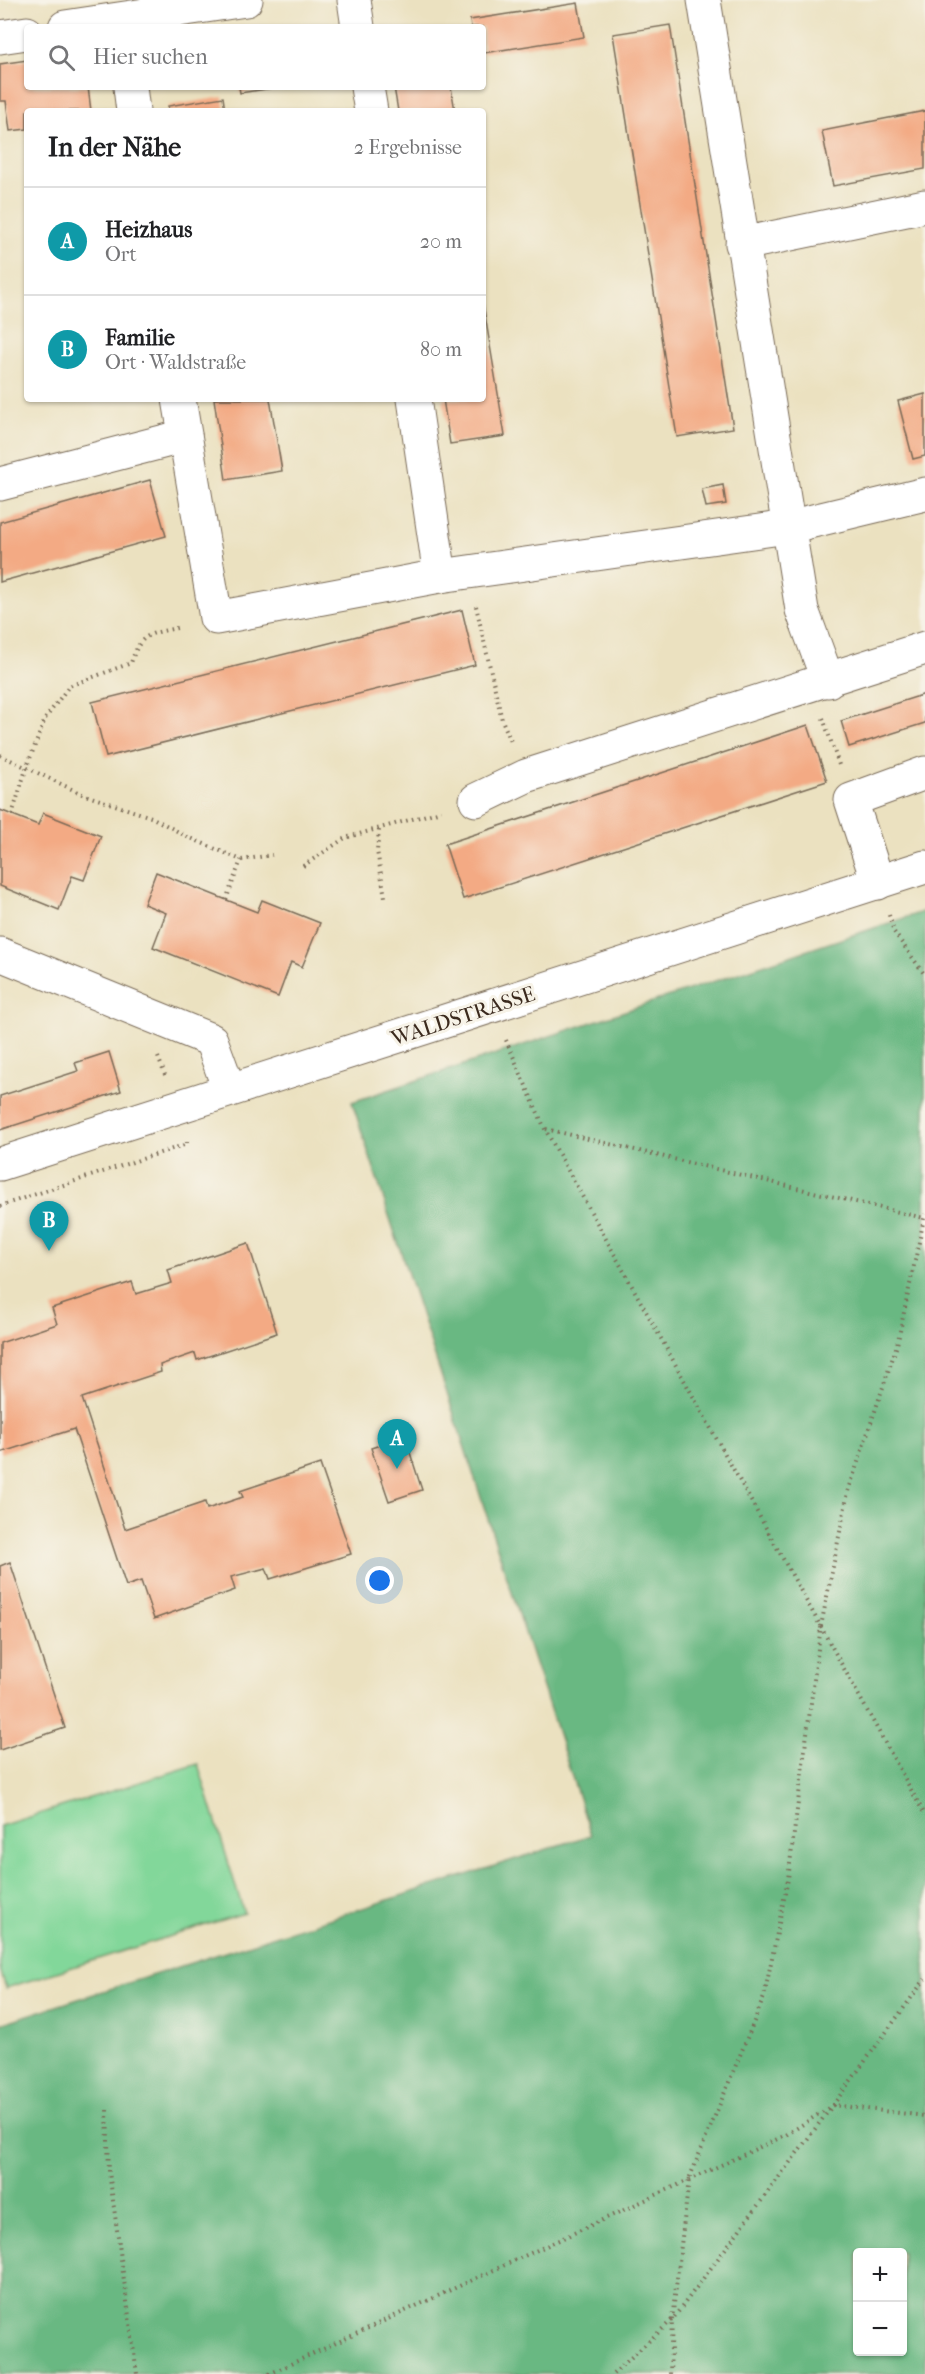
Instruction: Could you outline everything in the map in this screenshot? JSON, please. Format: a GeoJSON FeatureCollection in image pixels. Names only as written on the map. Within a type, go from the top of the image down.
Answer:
{"type":"FeatureCollection","features":[{"type":"Feature","properties":{"kind":"street"},"geometry":{"type":"LineString","coordinates":[[119,23],[191,4],[246,0]]}},
{"type":"Feature","properties":{"kind":"street"},"geometry":{"type":"LineString","coordinates":[[354,0],[358,24]]}},
{"type":"Feature","properties":{"kind":"street"},"geometry":{"type":"LineString","coordinates":[[704,0],[802,610],[820,683]]}},
{"type":"Feature","properties":{"kind":"street"},"geometry":{"type":"LineString","coordinates":[[0,37],[24,33]]}},
{"type":"Feature","properties":{"kind":"street"},"geometry":{"type":"LineString","coordinates":[[130,90],[133,108]]}},
{"type":"Feature","properties":{"kind":"street"},"geometry":{"type":"LineString","coordinates":[[368,90],[370,108]]}},
{"type":"Feature","properties":{"kind":"street"},"geometry":{"type":"LineString","coordinates":[[742,244],[925,207]]}},
{"type":"Feature","properties":{"kind":"street"},"geometry":{"type":"LineString","coordinates":[[179,402],[216,618],[455,575],[788,527],[925,494]]}},
{"type":"Feature","properties":{"kind":"street"},"geometry":{"type":"LineString","coordinates":[[415,402],[455,575]]}},
{"type":"Feature","properties":{"kind":"street"},"geometry":{"type":"LineString","coordinates":[[0,484],[185,436]]}},
{"type":"Feature","properties":{"kind":"street"},"geometry":{"type":"LineString","coordinates":[[476,800],[526,776],[925,648]]}},
{"type":"Feature","properties":{"kind":"street"},"geometry":{"type":"LineString","coordinates":[[878,883],[851,800],[925,773]]}},
{"type":"Feature","properties":{"kind":"street","name":"WALDSTRASSE"},"geometry":{"type":"LineString","coordinates":[[0,1164],[925,867]]}},
{"type":"Feature","properties":{"kind":"street"},"geometry":{"type":"LineString","coordinates":[[0,954],[211,1040],[229,1089]]}},
{"type":"Feature","properties":{"kind":"path"},"geometry":{"type":"LineString","coordinates":[[455,575],[502,720],[526,776]]}},
{"type":"Feature","properties":{"kind":"path"},"geometry":{"type":"LineString","coordinates":[[12,814],[45,719],[69,686],[131,663],[136,647],[145,636],[216,618]]}},
{"type":"Feature","properties":{"kind":"path"},"geometry":{"type":"LineString","coordinates":[[820,683],[851,800]]}},
{"type":"Feature","properties":{"kind":"path"},"geometry":{"type":"LineString","coordinates":[[0,755],[82,794],[151,817],[186,836],[242,860],[272,855]]}},
{"type":"Feature","properties":{"kind":"path"},"geometry":{"type":"LineString","coordinates":[[303,866],[345,838],[476,800]]}},
{"type":"Feature","properties":{"kind":"path"},"geometry":{"type":"LineString","coordinates":[[379,830],[377,851],[385,897]]}},
{"type":"Feature","properties":{"kind":"path"},"geometry":{"type":"LineString","coordinates":[[226,900],[242,860]]}},
{"type":"Feature","properties":{"kind":"path"},"geometry":{"type":"LineString","coordinates":[[878,883],[894,932],[925,975]]}},
{"type":"Feature","properties":{"kind":"path"},"geometry":{"type":"LineString","coordinates":[[492,1007],[545,1129],[925,1815]]}},
{"type":"Feature","properties":{"kind":"path"},"geometry":{"type":"LineString","coordinates":[[545,1129],[925,1216],[897,1345],[848,1492],[821,1626],[788,1879],[764,1997],[689,2179],[672,2319],[670,2374]]}},
{"type":"Feature","properties":{"kind":"path"},"geometry":{"type":"LineString","coordinates":[[0,1206],[188,1144]]}},
{"type":"Feature","properties":{"kind":"path"},"geometry":{"type":"LineString","coordinates":[[613,2374],[672,2319],[925,1979]]}},
{"type":"Feature","properties":{"kind":"path"},"geometry":{"type":"LineString","coordinates":[[269,2374],[786,2135],[833,2105],[925,2116]]}},
{"type":"Feature","properties":{"kind":"path"},"geometry":{"type":"LineString","coordinates":[[107,2110],[109,2172],[137,2374]]}},
{"type":"Feature","properties":{"kind":"green space"},"geometry":{"type":"Polygon","coordinates":[[[925,911],[925,2374],[0,2374],[0,2024],[591,1835],[352,1102],[925,911]]]}},
{"type":"Feature","properties":{"kind":"green space"},"geometry":{"type":"Polygon","coordinates":[[[198,1764],[244,1913],[6,1988],[0,1969],[0,1826],[198,1764]]]}},
{"type":"Feature","properties":{"kind":"building"},"geometry":{"type":"Polygon","coordinates":[[[578,3],[584,37],[486,53],[486,24],[471,24],[470,20],[578,3]]]}},
{"type":"Feature","properties":{"kind":"building"},"geometry":{"type":"Polygon","coordinates":[[[670,25],[733,428],[677,437],[613,34],[670,25]]]}},
{"type":"Feature","properties":{"kind":"building"},"geometry":{"type":"Polygon","coordinates":[[[24,60],[24,90],[88,90],[91,108],[24,108],[24,129],[10,131],[6,101],[0,101],[0,64],[24,60]]]}},
{"type":"Feature","properties":{"kind":"building"},"geometry":{"type":"Polygon","coordinates":[[[240,90],[259,90],[240,93],[240,90]]]}},
{"type":"Feature","properties":{"kind":"building"},"geometry":{"type":"Polygon","coordinates":[[[394,90],[452,90],[454,108],[398,108],[394,90]]]}},
{"type":"Feature","properties":{"kind":"building"},"geometry":{"type":"Polygon","coordinates":[[[223,97],[225,108],[168,108],[168,106],[223,97]]]}},
{"type":"Feature","properties":{"kind":"building"},"geometry":{"type":"Polygon","coordinates":[[[925,111],[925,169],[833,186],[822,131],[925,111]]]}},
{"type":"Feature","properties":{"kind":"building"},"geometry":{"type":"Polygon","coordinates":[[[486,321],[505,436],[450,444],[443,402],[486,402],[486,321]]]}},
{"type":"Feature","properties":{"kind":"building"},"geometry":{"type":"Polygon","coordinates":[[[925,394],[925,456],[913,459],[898,401],[925,394]]]}},
{"type":"Feature","properties":{"kind":"building"},"geometry":{"type":"Polygon","coordinates":[[[214,402],[270,402],[282,471],[226,480],[214,402]]]}},
{"type":"Feature","properties":{"kind":"building"},"geometry":{"type":"Polygon","coordinates":[[[150,480],[166,536],[0,582],[0,522],[150,480]]]}},
{"type":"Feature","properties":{"kind":"building"},"geometry":{"type":"Polygon","coordinates":[[[723,485],[726,504],[706,507],[702,489],[723,485]]]}},
{"type":"Feature","properties":{"kind":"building"},"geometry":{"type":"Polygon","coordinates":[[[462,610],[475,665],[106,757],[92,702],[462,610]]]}},
{"type":"Feature","properties":{"kind":"building"},"geometry":{"type":"Polygon","coordinates":[[[925,694],[925,723],[849,747],[841,721],[925,694]]]}},
{"type":"Feature","properties":{"kind":"building"},"geometry":{"type":"Polygon","coordinates":[[[808,725],[827,781],[463,899],[445,844],[808,725]]]}},
{"type":"Feature","properties":{"kind":"building"},"geometry":{"type":"Polygon","coordinates":[[[0,810],[38,825],[43,813],[101,836],[84,880],[72,876],[59,910],[0,886],[0,810]]]}},
{"type":"Feature","properties":{"kind":"building"},"geometry":{"type":"Polygon","coordinates":[[[156,872],[257,912],[262,900],[320,923],[302,967],[291,962],[278,997],[153,947],[166,913],[144,904],[156,872]]]}},
{"type":"Feature","properties":{"kind":"building"},"geometry":{"type":"Polygon","coordinates":[[[109,1052],[121,1091],[0,1130],[0,1096],[78,1071],[75,1063],[109,1052]]]}},
{"type":"Feature","properties":{"kind":"building"},"geometry":{"type":"Polygon","coordinates":[[[248,1243],[277,1333],[197,1360],[195,1353],[160,1365],[161,1372],[82,1398],[125,1529],[205,1502],[207,1509],[243,1497],[240,1491],[320,1464],[351,1554],[270,1579],[266,1568],[231,1577],[235,1590],[154,1619],[141,1581],[126,1586],[74,1429],[0,1453],[0,1343],[57,1324],[52,1308],[132,1282],[136,1294],[172,1283],[168,1270],[248,1243]]]}},
{"type":"Feature","properties":{"kind":"building"},"geometry":{"type":"Polygon","coordinates":[[[405,1437],[422,1490],[389,1501],[371,1448],[405,1437]]]}},
{"type":"Feature","properties":{"kind":"building"},"geometry":{"type":"Polygon","coordinates":[[[10,1562],[65,1728],[0,1750],[0,1566],[10,1562]]]}},
{"type":"Feature","properties":{"kind":"place","name":"Familie"},"geometry":{"type":"Point","coordinates":[49,1251]}},
{"type":"Feature","properties":{"kind":"place","name":"Heizhaus"},"geometry":{"type":"Point","coordinates":[397,1469]}}]}
